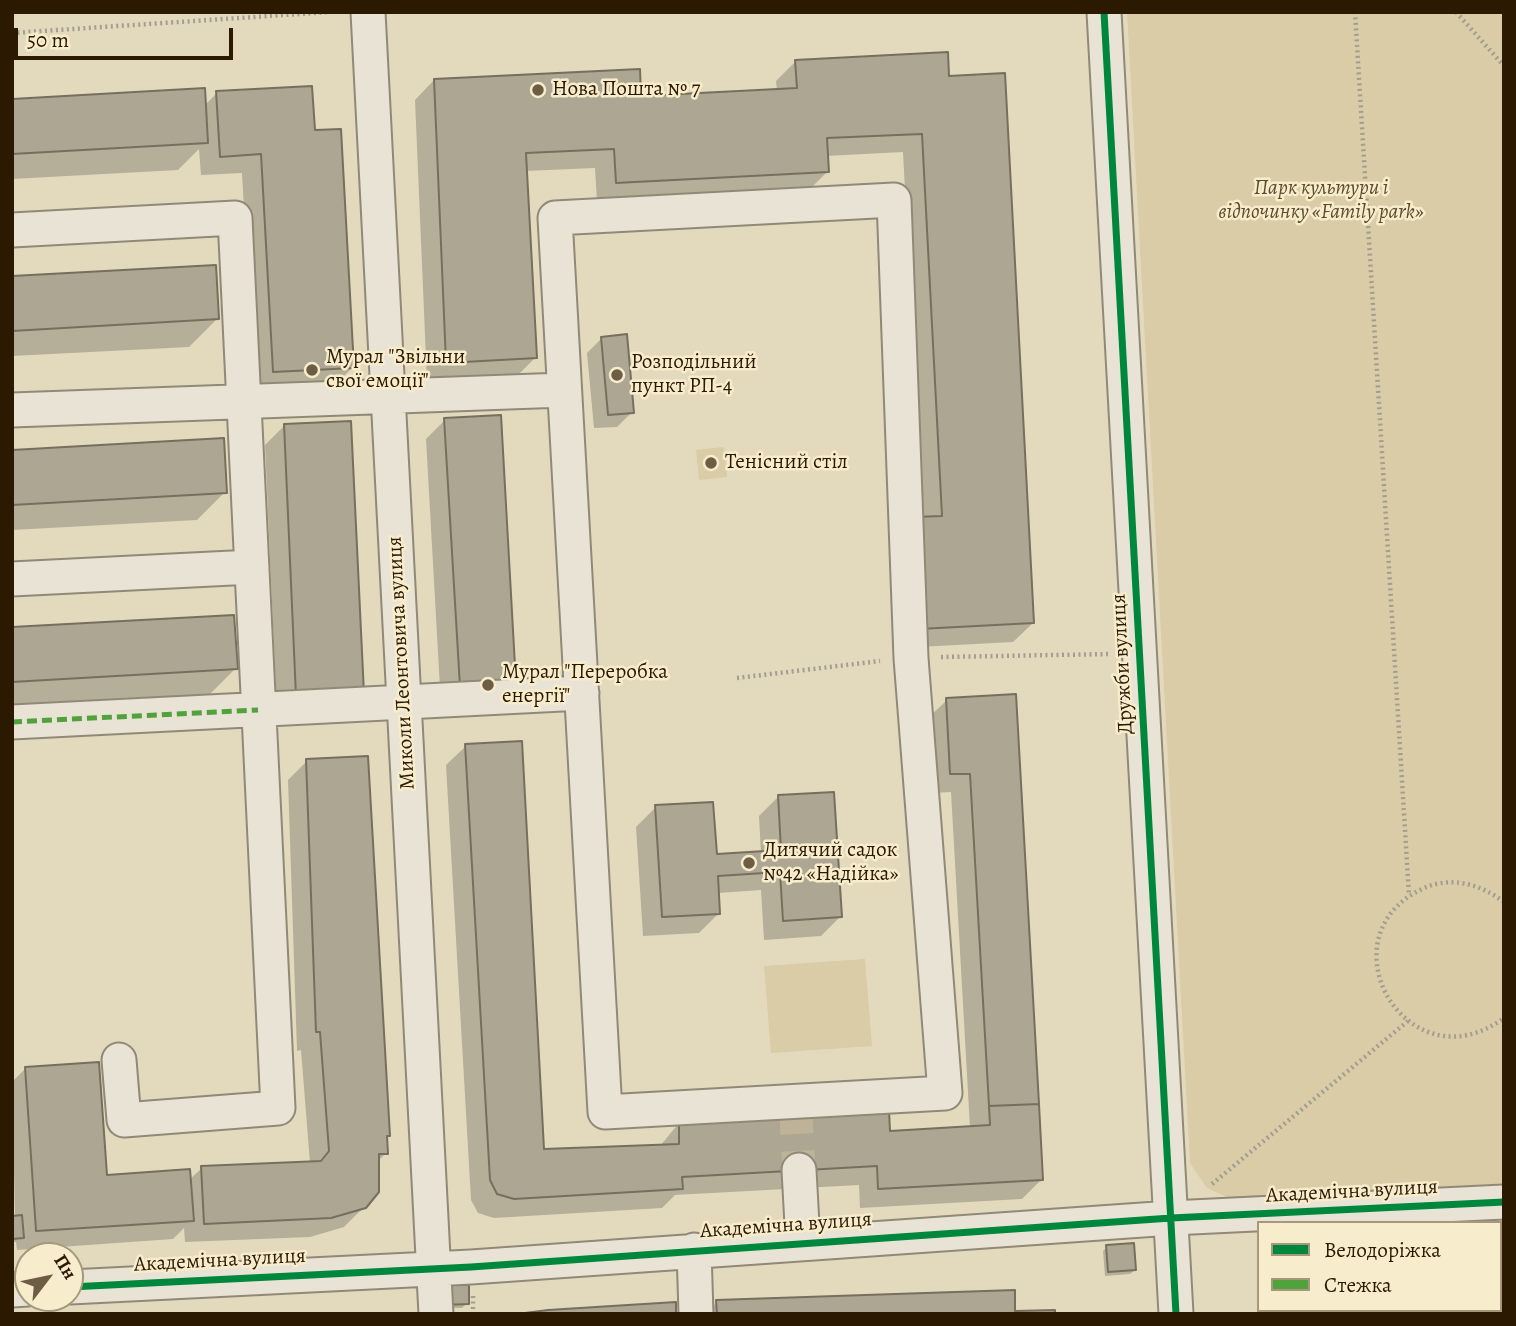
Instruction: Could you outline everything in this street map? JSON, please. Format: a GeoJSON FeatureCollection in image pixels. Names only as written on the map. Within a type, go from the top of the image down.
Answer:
{"type":"FeatureCollection","features":[{"type":"Feature","properties":{"kind":"street","name":"Миколи Леонтовича вулиця"},"geometry":{"type":"LineString","coordinates":[[368,12],[436,1314]]}},
{"type":"Feature","properties":{"kind":"street","name":"Дружби вулиця"},"geometry":{"type":"LineString","coordinates":[[1104,12],[1177,1314]]}},
{"type":"Feature","properties":{"kind":"street"},"geometry":{"type":"LineString","coordinates":[[894,200],[911,658],[945,1093],[606,1112],[582,693],[555,218],[894,200]]}},
{"type":"Feature","properties":{"kind":"street"},"geometry":{"type":"LineString","coordinates":[[12,230],[234,218],[278,1108],[124,1119],[119,1059]]}},
{"type":"Feature","properties":{"kind":"street"},"geometry":{"type":"LineString","coordinates":[[12,410],[564,390]]}},
{"type":"Feature","properties":{"kind":"street"},"geometry":{"type":"LineString","coordinates":[[12,579],[251,568]]}},
{"type":"Feature","properties":{"kind":"street"},"geometry":{"type":"LineString","coordinates":[[12,722],[582,693]]}},
{"type":"Feature","properties":{"kind":"street"},"geometry":{"type":"LineString","coordinates":[[799,1170],[803,1243]]}},
{"type":"Feature","properties":{"kind":"street","name":"Академічна вулиця"},"geometry":{"type":"LineString","coordinates":[[84,1286],[433,1268],[1171,1219],[1504,1202]]}},
{"type":"Feature","properties":{"kind":"street"},"geometry":{"type":"LineString","coordinates":[[694,1250],[696,1314]]}},
{"type":"Feature","properties":{"kind":"path"},"geometry":{"type":"LineString","coordinates":[[12,33],[330,12]]}},
{"type":"Feature","properties":{"kind":"path"},"geometry":{"type":"LineString","coordinates":[[1355,12],[1409,895]]}},
{"type":"Feature","properties":{"kind":"path"},"geometry":{"type":"LineString","coordinates":[[1456,12],[1504,66]]}},
{"type":"Feature","properties":{"kind":"path"},"geometry":{"type":"LineString","coordinates":[[1504,902],[1486,889],[1460,882],[1434,884],[1409,895],[1390,914],[1378,938],[1376,965],[1382,991],[1397,1013],[1419,1029],[1442,1037],[1466,1036],[1489,1029],[1504,1018]]}},
{"type":"Feature","properties":{"kind":"path"},"geometry":{"type":"LineString","coordinates":[[1207,1188],[1408,1021]]}},
{"type":"Feature","properties":{"kind":"green space","name":"Парк культури і відпочинку «Family park»"},"geometry":{"type":"Polygon","coordinates":[[[1127,12],[1504,12],[1504,1185],[1231,1199],[1207,1188],[1190,1163],[1127,12]]]}},
{"type":"Feature","properties":{"kind":"green space","name":"Тенісний стіл"},"geometry":{"type":"Polygon","coordinates":[[[724,447],[727,477],[699,480],[696,450],[724,447]]]}},
{"type":"Feature","properties":{"kind":"green space"},"geometry":{"type":"Polygon","coordinates":[[[865,959],[872,1046],[771,1053],[764,966],[865,959]]]}},
{"type":"Feature","properties":{"kind":"building"},"geometry":{"type":"Polygon","coordinates":[[[948,52],[949,76],[1005,73],[1034,623],[919,629],[914,517],[942,516],[922,134],[827,138],[829,172],[616,183],[614,149],[526,153],[537,358],[446,363],[434,79],[640,69],[641,96],[797,88],[795,60],[948,52]]]}},
{"type":"Feature","properties":{"kind":"building"},"geometry":{"type":"Polygon","coordinates":[[[312,86],[315,130],[341,129],[354,368],[273,372],[261,154],[220,157],[216,91],[312,86]]]}},
{"type":"Feature","properties":{"kind":"building"},"geometry":{"type":"Polygon","coordinates":[[[205,88],[208,143],[12,154],[12,99],[205,88]]]}},
{"type":"Feature","properties":{"kind":"building"},"geometry":{"type":"Polygon","coordinates":[[[216,265],[219,319],[12,331],[12,276],[216,265]]]}},
{"type":"Feature","properties":{"kind":"building","name":"Розподільний пункт РП-4"},"geometry":{"type":"Polygon","coordinates":[[[627,334],[634,413],[608,415],[601,337],[627,334]]]}},
{"type":"Feature","properties":{"kind":"building"},"geometry":{"type":"Polygon","coordinates":[[[501,415],[516,684],[460,687],[444,418],[501,415]]]}},
{"type":"Feature","properties":{"kind":"building"},"geometry":{"type":"Polygon","coordinates":[[[351,421],[364,694],[296,697],[284,424],[351,421]]]}},
{"type":"Feature","properties":{"kind":"building"},"geometry":{"type":"Polygon","coordinates":[[[224,438],[227,493],[12,505],[12,450],[224,438]]]}},
{"type":"Feature","properties":{"kind":"building"},"geometry":{"type":"Polygon","coordinates":[[[234,615],[238,669],[12,682],[12,627],[234,615]]]}},
{"type":"Feature","properties":{"kind":"building"},"geometry":{"type":"Polygon","coordinates":[[[1016,694],[1039,1104],[989,1106],[970,774],[950,774],[946,698],[1016,694]]]}},
{"type":"Feature","properties":{"kind":"building"},"geometry":{"type":"Polygon","coordinates":[[[522,741],[544,1149],[679,1144],[679,1121],[889,1110],[890,1131],[990,1125],[989,1106],[1039,1104],[1043,1180],[878,1189],[877,1166],[682,1177],[683,1189],[514,1199],[497,1194],[490,1180],[465,744],[522,741]]]}},
{"type":"Feature","properties":{"kind":"building"},"geometry":{"type":"Polygon","coordinates":[[[368,756],[390,1136],[387,1136],[388,1154],[379,1154],[379,1192],[366,1208],[331,1218],[204,1224],[201,1166],[321,1161],[329,1151],[320,1032],[316,1032],[306,759],[368,756]]]}},
{"type":"Feature","properties":{"kind":"building","name":"Дитячий садок №42 «Надійка»"},"geometry":{"type":"Polygon","coordinates":[[[834,792],[842,917],[783,921],[780,872],[718,876],[720,914],[662,917],[655,805],[713,802],[717,854],[781,850],[778,795],[834,792]]]}},
{"type":"Feature","properties":{"kind":"building"},"geometry":{"type":"Polygon","coordinates":[[[99,1062],[107,1175],[190,1169],[194,1221],[36,1231],[25,1067],[99,1062]]]}},
{"type":"Feature","properties":{"kind":"building"},"geometry":{"type":"Polygon","coordinates":[[[22,1215],[24,1238],[12,1239],[12,1216],[22,1215]]]}},
{"type":"Feature","properties":{"kind":"building"},"geometry":{"type":"Polygon","coordinates":[[[1134,1243],[1136,1270],[1108,1272],[1106,1245],[1134,1243]]]}},
{"type":"Feature","properties":{"kind":"building"},"geometry":{"type":"Polygon","coordinates":[[[441,1285],[469,1285],[469,1304],[442,1305],[441,1285]]]}},
{"type":"Feature","properties":{"kind":"building"},"geometry":{"type":"Polygon","coordinates":[[[1015,1290],[1015,1311],[1055,1310],[1055,1314],[717,1314],[716,1300],[1015,1290]]]}},
{"type":"Feature","properties":{"kind":"building"},"geometry":{"type":"Polygon","coordinates":[[[676,1302],[676,1314],[517,1314],[548,1310],[676,1302]]]}},
{"type":"Feature","properties":{"kind":"building"},"geometry":{"type":"Polygon","coordinates":[[[1296,1312],[1452,1312],[1452,1314],[1296,1312]]]}},
{"type":"Feature","properties":{"kind":"tunnel"},"geometry":{"type":"LineString","coordinates":[[795,1101],[799,1170]]}},
{"type":"Feature","properties":{"kind":"marked path"},"geometry":{"type":"LineString","coordinates":[[12,722],[258,710]]}},
{"type":"Feature","properties":{"kind":"cycle path"},"geometry":{"type":"LineString","coordinates":[[1104,12],[1176,1314]]}},
{"type":"Feature","properties":{"kind":"cycle path"},"geometry":{"type":"LineString","coordinates":[[84,1286],[471,1267],[1171,1218],[1504,1202]]}},
{"type":"Feature","properties":{"kind":"place","name":"Нова Пошта № 7"},"geometry":{"type":"Point","coordinates":[538,90]}},
{"type":"Feature","properties":{"kind":"place","name":"Мурал \"Звільни свої емоції\""},"geometry":{"type":"Point","coordinates":[312,370]}},
{"type":"Feature","properties":{"kind":"place","name":"Розподільний пункт РП-4"},"geometry":{"type":"Point","coordinates":[617,375]}},
{"type":"Feature","properties":{"kind":"place","name":"Тенісний стіл"},"geometry":{"type":"Point","coordinates":[711,463]}},
{"type":"Feature","properties":{"kind":"place","name":"Мурал \"Переробка енергії\""},"geometry":{"type":"Point","coordinates":[488,685]}},
{"type":"Feature","properties":{"kind":"place","name":"Дитячий садок №42 «Надійка»"},"geometry":{"type":"Point","coordinates":[749,863]}}]}
